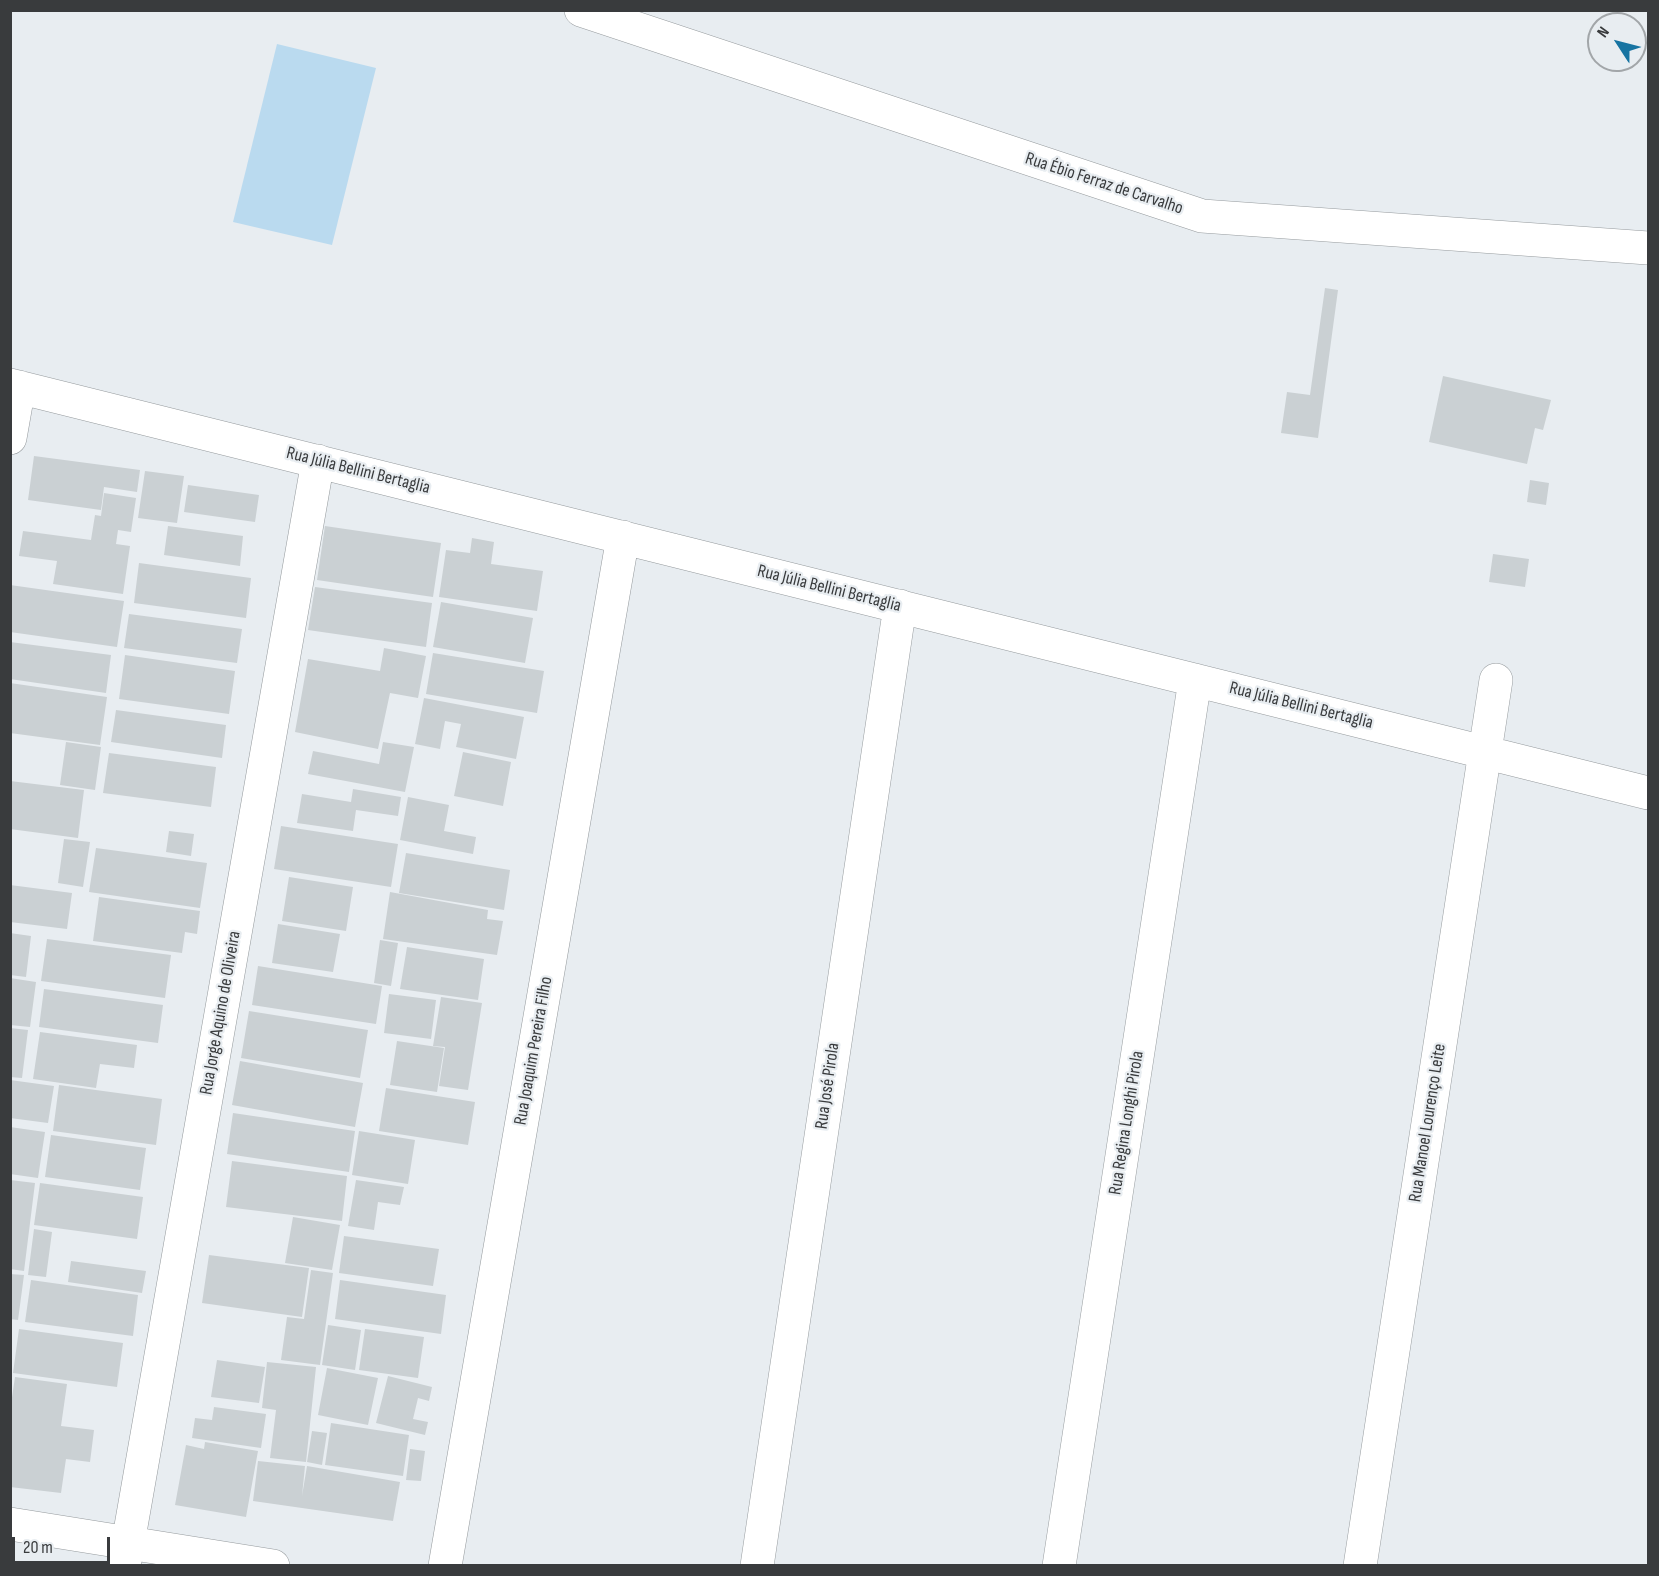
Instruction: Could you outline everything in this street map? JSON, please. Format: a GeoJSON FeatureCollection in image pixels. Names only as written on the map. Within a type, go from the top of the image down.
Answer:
{"type":"FeatureCollection","features":[{"type":"Feature","properties":{"kind":"street","name":"Rua Ébio Ferraz de Carvalho"},"geometry":{"type":"LineString","coordinates":[[581,10],[1202,216],[1648,248]]}},
{"type":"Feature","properties":{"kind":"street"},"geometry":{"type":"LineString","coordinates":[[10,438],[15,386]]}},
{"type":"Feature","properties":{"kind":"street","name":"Rua Júlia Bellini Bertaglia"},"geometry":{"type":"LineString","coordinates":[[15,386],[1648,793]]}},
{"type":"Feature","properties":{"kind":"street","name":"Rua Jorge Aquino de Oliveira"},"geometry":{"type":"LineString","coordinates":[[126,1554],[318,461]]}},
{"type":"Feature","properties":{"kind":"street","name":"Rua Joaquim Pereira Filho"},"geometry":{"type":"LineString","coordinates":[[445,1566],[623,537]]}},
{"type":"Feature","properties":{"kind":"street","name":"Rua José Pirola"},"geometry":{"type":"LineString","coordinates":[[757,1566],[900,606]]}},
{"type":"Feature","properties":{"kind":"street","name":"Rua Regina Longhi Pirola"},"geometry":{"type":"LineString","coordinates":[[1059,1566],[1195,680]]}},
{"type":"Feature","properties":{"kind":"street","name":"Rua Manoel Lourenço Leite"},"geometry":{"type":"LineString","coordinates":[[1360,1566],[1496,680]]}},
{"type":"Feature","properties":{"kind":"street"},"geometry":{"type":"LineString","coordinates":[[10,1524],[126,1554],[273,1566]]}},
{"type":"Feature","properties":{"kind":"shaded area"},"geometry":{"type":"Polygon","coordinates":[[[277,44],[376,68],[332,245],[233,222],[277,44]]]}},
{"type":"Feature","properties":{"kind":"building"},"geometry":{"type":"Polygon","coordinates":[[[1325,288],[1338,290],[1318,438],[1281,433],[1287,392],[1310,395],[1325,288]]]}},
{"type":"Feature","properties":{"kind":"building"},"geometry":{"type":"Polygon","coordinates":[[[1443,376],[1551,400],[1543,430],[1535,428],[1527,464],[1429,442],[1443,376]]]}},
{"type":"Feature","properties":{"kind":"building"},"geometry":{"type":"Polygon","coordinates":[[[34,456],[140,470],[137,492],[104,487],[101,510],[28,500],[34,456]]]}},
{"type":"Feature","properties":{"kind":"building"},"geometry":{"type":"Polygon","coordinates":[[[145,471],[184,476],[177,523],[138,518],[145,471]]]}},
{"type":"Feature","properties":{"kind":"building"},"geometry":{"type":"Polygon","coordinates":[[[1530,480],[1549,483],[1546,505],[1527,502],[1530,480]]]}},
{"type":"Feature","properties":{"kind":"building"},"geometry":{"type":"Polygon","coordinates":[[[188,485],[259,495],[255,522],[184,512],[188,485]]]}},
{"type":"Feature","properties":{"kind":"building"},"geometry":{"type":"Polygon","coordinates":[[[104,493],[136,498],[131,532],[118,530],[116,544],[130,546],[123,594],[53,584],[57,561],[19,556],[23,531],[91,540],[95,515],[101,516],[104,493]]]}},
{"type":"Feature","properties":{"kind":"building"},"geometry":{"type":"Polygon","coordinates":[[[168,526],[243,536],[240,566],[164,555],[168,526]]]}},
{"type":"Feature","properties":{"kind":"building"},"geometry":{"type":"Polygon","coordinates":[[[325,526],[441,543],[433,597],[317,580],[325,526]]]}},
{"type":"Feature","properties":{"kind":"building"},"geometry":{"type":"Polygon","coordinates":[[[472,538],[494,542],[491,564],[543,571],[537,611],[439,597],[446,550],[470,553],[472,538]]]}},
{"type":"Feature","properties":{"kind":"building"},"geometry":{"type":"Polygon","coordinates":[[[1493,554],[1529,559],[1525,587],[1489,582],[1493,554]]]}},
{"type":"Feature","properties":{"kind":"building"},"geometry":{"type":"Polygon","coordinates":[[[139,563],[251,578],[246,618],[134,603],[139,563]]]}},
{"type":"Feature","properties":{"kind":"building"},"geometry":{"type":"Polygon","coordinates":[[[10,585],[124,601],[117,647],[10,632],[10,585]]]}},
{"type":"Feature","properties":{"kind":"building"},"geometry":{"type":"Polygon","coordinates":[[[315,587],[432,603],[426,647],[308,630],[315,587]]]}},
{"type":"Feature","properties":{"kind":"building"},"geometry":{"type":"Polygon","coordinates":[[[441,602],[533,618],[525,663],[433,647],[441,602]]]}},
{"type":"Feature","properties":{"kind":"building"},"geometry":{"type":"Polygon","coordinates":[[[129,614],[242,629],[237,663],[124,648],[129,614]]]}},
{"type":"Feature","properties":{"kind":"building"},"geometry":{"type":"Polygon","coordinates":[[[10,642],[111,655],[106,693],[10,679],[10,642]]]}},
{"type":"Feature","properties":{"kind":"building"},"geometry":{"type":"Polygon","coordinates":[[[384,648],[426,656],[418,698],[390,693],[378,749],[295,732],[308,659],[380,671],[384,648]]]}},
{"type":"Feature","properties":{"kind":"building"},"geometry":{"type":"Polygon","coordinates":[[[433,653],[544,671],[537,713],[426,694],[433,653]]]}},
{"type":"Feature","properties":{"kind":"building"},"geometry":{"type":"Polygon","coordinates":[[[125,655],[235,671],[229,714],[119,699],[125,655]]]}},
{"type":"Feature","properties":{"kind":"building"},"geometry":{"type":"Polygon","coordinates":[[[10,683],[107,697],[100,745],[10,733],[10,683]]]}},
{"type":"Feature","properties":{"kind":"building"},"geometry":{"type":"Polygon","coordinates":[[[424,698],[524,717],[516,759],[456,747],[461,724],[445,721],[440,749],[415,744],[424,698]]]}},
{"type":"Feature","properties":{"kind":"building"},"geometry":{"type":"Polygon","coordinates":[[[116,710],[226,725],[222,758],[111,742],[116,710]]]}},
{"type":"Feature","properties":{"kind":"building"},"geometry":{"type":"Polygon","coordinates":[[[66,742],[101,747],[95,790],[60,785],[66,742]]]}},
{"type":"Feature","properties":{"kind":"building"},"geometry":{"type":"Polygon","coordinates":[[[383,742],[414,747],[405,792],[308,774],[313,751],[379,764],[383,742]]]}},
{"type":"Feature","properties":{"kind":"building"},"geometry":{"type":"Polygon","coordinates":[[[463,752],[511,762],[503,806],[454,796],[463,752]]]}},
{"type":"Feature","properties":{"kind":"building"},"geometry":{"type":"Polygon","coordinates":[[[109,753],[216,767],[211,807],[103,793],[109,753]]]}},
{"type":"Feature","properties":{"kind":"building"},"geometry":{"type":"Polygon","coordinates":[[[10,781],[84,790],[78,838],[10,829],[10,781]]]}},
{"type":"Feature","properties":{"kind":"building"},"geometry":{"type":"Polygon","coordinates":[[[353,789],[401,797],[398,816],[356,810],[353,831],[297,823],[302,794],[351,802],[353,789]]]}},
{"type":"Feature","properties":{"kind":"building"},"geometry":{"type":"Polygon","coordinates":[[[408,797],[449,805],[444,831],[476,837],[473,854],[400,840],[408,797]]]}},
{"type":"Feature","properties":{"kind":"building"},"geometry":{"type":"Polygon","coordinates":[[[281,826],[398,844],[391,887],[274,869],[281,826]]]}},
{"type":"Feature","properties":{"kind":"building"},"geometry":{"type":"Polygon","coordinates":[[[169,831],[194,834],[191,856],[166,852],[169,831]]]}},
{"type":"Feature","properties":{"kind":"building"},"geometry":{"type":"Polygon","coordinates":[[[64,839],[90,842],[83,887],[58,883],[64,839]]]}},
{"type":"Feature","properties":{"kind":"building"},"geometry":{"type":"Polygon","coordinates":[[[96,848],[207,863],[200,908],[89,892],[96,848]]]}},
{"type":"Feature","properties":{"kind":"building"},"geometry":{"type":"Polygon","coordinates":[[[406,853],[510,870],[504,910],[399,893],[406,853]]]}},
{"type":"Feature","properties":{"kind":"building"},"geometry":{"type":"Polygon","coordinates":[[[289,877],[353,887],[346,931],[282,921],[289,877]]]}},
{"type":"Feature","properties":{"kind":"building"},"geometry":{"type":"Polygon","coordinates":[[[10,885],[72,893],[67,929],[10,922],[10,885]]]}},
{"type":"Feature","properties":{"kind":"building"},"geometry":{"type":"Polygon","coordinates":[[[390,892],[488,910],[487,919],[503,921],[497,955],[383,939],[390,892]]]}},
{"type":"Feature","properties":{"kind":"building"},"geometry":{"type":"Polygon","coordinates":[[[99,897],[200,911],[197,934],[185,932],[182,953],[93,941],[99,897]]]}},
{"type":"Feature","properties":{"kind":"building"},"geometry":{"type":"Polygon","coordinates":[[[278,924],[340,934],[333,972],[272,963],[278,924]]]}},
{"type":"Feature","properties":{"kind":"building"},"geometry":{"type":"Polygon","coordinates":[[[10,933],[31,936],[26,977],[10,975],[10,933]]]}},
{"type":"Feature","properties":{"kind":"building"},"geometry":{"type":"Polygon","coordinates":[[[47,939],[171,955],[165,998],[41,981],[47,939]]]}},
{"type":"Feature","properties":{"kind":"building"},"geometry":{"type":"Polygon","coordinates":[[[380,940],[398,943],[391,986],[374,983],[380,940]]]}},
{"type":"Feature","properties":{"kind":"building"},"geometry":{"type":"Polygon","coordinates":[[[407,947],[484,959],[478,1000],[400,989],[407,947]]]}},
{"type":"Feature","properties":{"kind":"building"},"geometry":{"type":"Polygon","coordinates":[[[258,966],[382,986],[376,1024],[252,1005],[258,966]]]}},
{"type":"Feature","properties":{"kind":"building"},"geometry":{"type":"Polygon","coordinates":[[[10,978],[36,982],[30,1027],[10,1025],[10,978]]]}},
{"type":"Feature","properties":{"kind":"building"},"geometry":{"type":"Polygon","coordinates":[[[44,989],[163,1005],[158,1043],[39,1027],[44,989]]]}},
{"type":"Feature","properties":{"kind":"building"},"geometry":{"type":"Polygon","coordinates":[[[389,994],[436,1000],[431,1039],[384,1033],[389,994]]]}},
{"type":"Feature","properties":{"kind":"building"},"geometry":{"type":"Polygon","coordinates":[[[441,997],[482,1003],[468,1090],[439,1086],[445,1047],[433,1046],[441,997]]]}},
{"type":"Feature","properties":{"kind":"building"},"geometry":{"type":"Polygon","coordinates":[[[249,1011],[368,1030],[360,1078],[241,1058],[249,1011]]]}},
{"type":"Feature","properties":{"kind":"building"},"geometry":{"type":"Polygon","coordinates":[[[10,1028],[28,1030],[22,1078],[10,1077],[10,1028]]]}},
{"type":"Feature","properties":{"kind":"building"},"geometry":{"type":"Polygon","coordinates":[[[40,1032],[137,1045],[134,1068],[100,1064],[96,1088],[33,1079],[40,1032]]]}},
{"type":"Feature","properties":{"kind":"building"},"geometry":{"type":"Polygon","coordinates":[[[397,1041],[444,1048],[437,1092],[390,1085],[397,1041]]]}},
{"type":"Feature","properties":{"kind":"building"},"geometry":{"type":"Polygon","coordinates":[[[240,1061],[363,1083],[355,1127],[232,1105],[240,1061]]]}},
{"type":"Feature","properties":{"kind":"building"},"geometry":{"type":"Polygon","coordinates":[[[10,1080],[54,1086],[48,1123],[10,1118],[10,1080]]]}},
{"type":"Feature","properties":{"kind":"building"},"geometry":{"type":"Polygon","coordinates":[[[59,1085],[162,1099],[156,1145],[53,1131],[59,1085]]]}},
{"type":"Feature","properties":{"kind":"building"},"geometry":{"type":"Polygon","coordinates":[[[386,1088],[475,1102],[468,1145],[379,1131],[386,1088]]]}},
{"type":"Feature","properties":{"kind":"building"},"geometry":{"type":"Polygon","coordinates":[[[233,1113],[355,1131],[349,1172],[227,1154],[233,1113]]]}},
{"type":"Feature","properties":{"kind":"building"},"geometry":{"type":"Polygon","coordinates":[[[10,1127],[45,1132],[38,1178],[10,1174],[10,1127]]]}},
{"type":"Feature","properties":{"kind":"building"},"geometry":{"type":"Polygon","coordinates":[[[359,1131],[415,1140],[408,1184],[352,1175],[359,1131]]]}},
{"type":"Feature","properties":{"kind":"building"},"geometry":{"type":"Polygon","coordinates":[[[51,1135],[146,1148],[140,1190],[45,1177],[51,1135]]]}},
{"type":"Feature","properties":{"kind":"building"},"geometry":{"type":"Polygon","coordinates":[[[232,1161],[347,1176],[342,1221],[226,1207],[232,1161]]]}},
{"type":"Feature","properties":{"kind":"building"},"geometry":{"type":"Polygon","coordinates":[[[10,1180],[35,1183],[24,1271],[10,1269],[10,1180]]]}},
{"type":"Feature","properties":{"kind":"building"},"geometry":{"type":"Polygon","coordinates":[[[356,1180],[404,1187],[400,1205],[378,1202],[374,1230],[348,1226],[356,1180]]]}},
{"type":"Feature","properties":{"kind":"building"},"geometry":{"type":"Polygon","coordinates":[[[40,1183],[143,1197],[137,1239],[34,1225],[40,1183]]]}},
{"type":"Feature","properties":{"kind":"building"},"geometry":{"type":"Polygon","coordinates":[[[293,1217],[340,1225],[332,1270],[285,1263],[293,1217]]]}},
{"type":"Feature","properties":{"kind":"building"},"geometry":{"type":"Polygon","coordinates":[[[34,1229],[52,1232],[46,1277],[28,1275],[34,1229]]]}},
{"type":"Feature","properties":{"kind":"building"},"geometry":{"type":"Polygon","coordinates":[[[344,1236],[439,1249],[433,1286],[339,1273],[344,1236]]]}},
{"type":"Feature","properties":{"kind":"building"},"geometry":{"type":"Polygon","coordinates":[[[209,1255],[309,1268],[302,1317],[202,1303],[209,1255]]]}},
{"type":"Feature","properties":{"kind":"building"},"geometry":{"type":"Polygon","coordinates":[[[71,1261],[146,1271],[142,1293],[68,1282],[71,1261]]]}},
{"type":"Feature","properties":{"kind":"building"},"geometry":{"type":"Polygon","coordinates":[[[311,1270],[333,1273],[320,1365],[281,1360],[287,1317],[304,1319],[311,1270]]]}},
{"type":"Feature","properties":{"kind":"building"},"geometry":{"type":"Polygon","coordinates":[[[10,1274],[24,1275],[18,1320],[10,1319],[10,1274]]]}},
{"type":"Feature","properties":{"kind":"building"},"geometry":{"type":"Polygon","coordinates":[[[31,1280],[138,1295],[133,1336],[25,1322],[31,1280]]]}},
{"type":"Feature","properties":{"kind":"building"},"geometry":{"type":"Polygon","coordinates":[[[340,1280],[446,1295],[441,1334],[335,1319],[340,1280]]]}},
{"type":"Feature","properties":{"kind":"building"},"geometry":{"type":"Polygon","coordinates":[[[328,1325],[361,1330],[355,1370],[322,1365],[328,1325]]]}},
{"type":"Feature","properties":{"kind":"building"},"geometry":{"type":"Polygon","coordinates":[[[19,1329],[123,1343],[117,1387],[13,1373],[19,1329]]]}},
{"type":"Feature","properties":{"kind":"building"},"geometry":{"type":"Polygon","coordinates":[[[365,1329],[424,1337],[418,1378],[359,1370],[365,1329]]]}},
{"type":"Feature","properties":{"kind":"building"},"geometry":{"type":"Polygon","coordinates":[[[217,1360],[265,1367],[259,1403],[211,1397],[217,1360]]]}},
{"type":"Feature","properties":{"kind":"building"},"geometry":{"type":"Polygon","coordinates":[[[267,1362],[316,1367],[306,1462],[270,1458],[276,1410],[262,1408],[267,1362]]]}},
{"type":"Feature","properties":{"kind":"building"},"geometry":{"type":"Polygon","coordinates":[[[327,1368],[378,1378],[368,1425],[318,1415],[327,1368]]]}},
{"type":"Feature","properties":{"kind":"building"},"geometry":{"type":"Polygon","coordinates":[[[388,1376],[432,1387],[429,1401],[418,1398],[413,1419],[428,1422],[425,1435],[376,1423],[388,1376]]]}},
{"type":"Feature","properties":{"kind":"building"},"geometry":{"type":"Polygon","coordinates":[[[15,1377],[67,1384],[61,1426],[94,1430],[90,1462],[66,1459],[61,1493],[10,1487],[10,1411],[15,1377]]]}},
{"type":"Feature","properties":{"kind":"building"},"geometry":{"type":"Polygon","coordinates":[[[214,1407],[266,1414],[261,1448],[192,1438],[195,1418],[212,1420],[214,1407]]]}},
{"type":"Feature","properties":{"kind":"building"},"geometry":{"type":"Polygon","coordinates":[[[331,1423],[409,1435],[403,1476],[325,1465],[331,1423]]]}},
{"type":"Feature","properties":{"kind":"building"},"geometry":{"type":"Polygon","coordinates":[[[312,1431],[327,1433],[322,1465],[307,1462],[312,1431]]]}},
{"type":"Feature","properties":{"kind":"building"},"geometry":{"type":"Polygon","coordinates":[[[205,1442],[258,1451],[246,1517],[175,1505],[186,1445],[204,1449],[205,1442]]]}},
{"type":"Feature","properties":{"kind":"building"},"geometry":{"type":"Polygon","coordinates":[[[410,1449],[425,1451],[421,1481],[406,1480],[410,1449]]]}},
{"type":"Feature","properties":{"kind":"building"},"geometry":{"type":"Polygon","coordinates":[[[258,1461],[305,1466],[302,1496],[307,1466],[400,1482],[393,1521],[253,1501],[258,1461]]]}}]}
